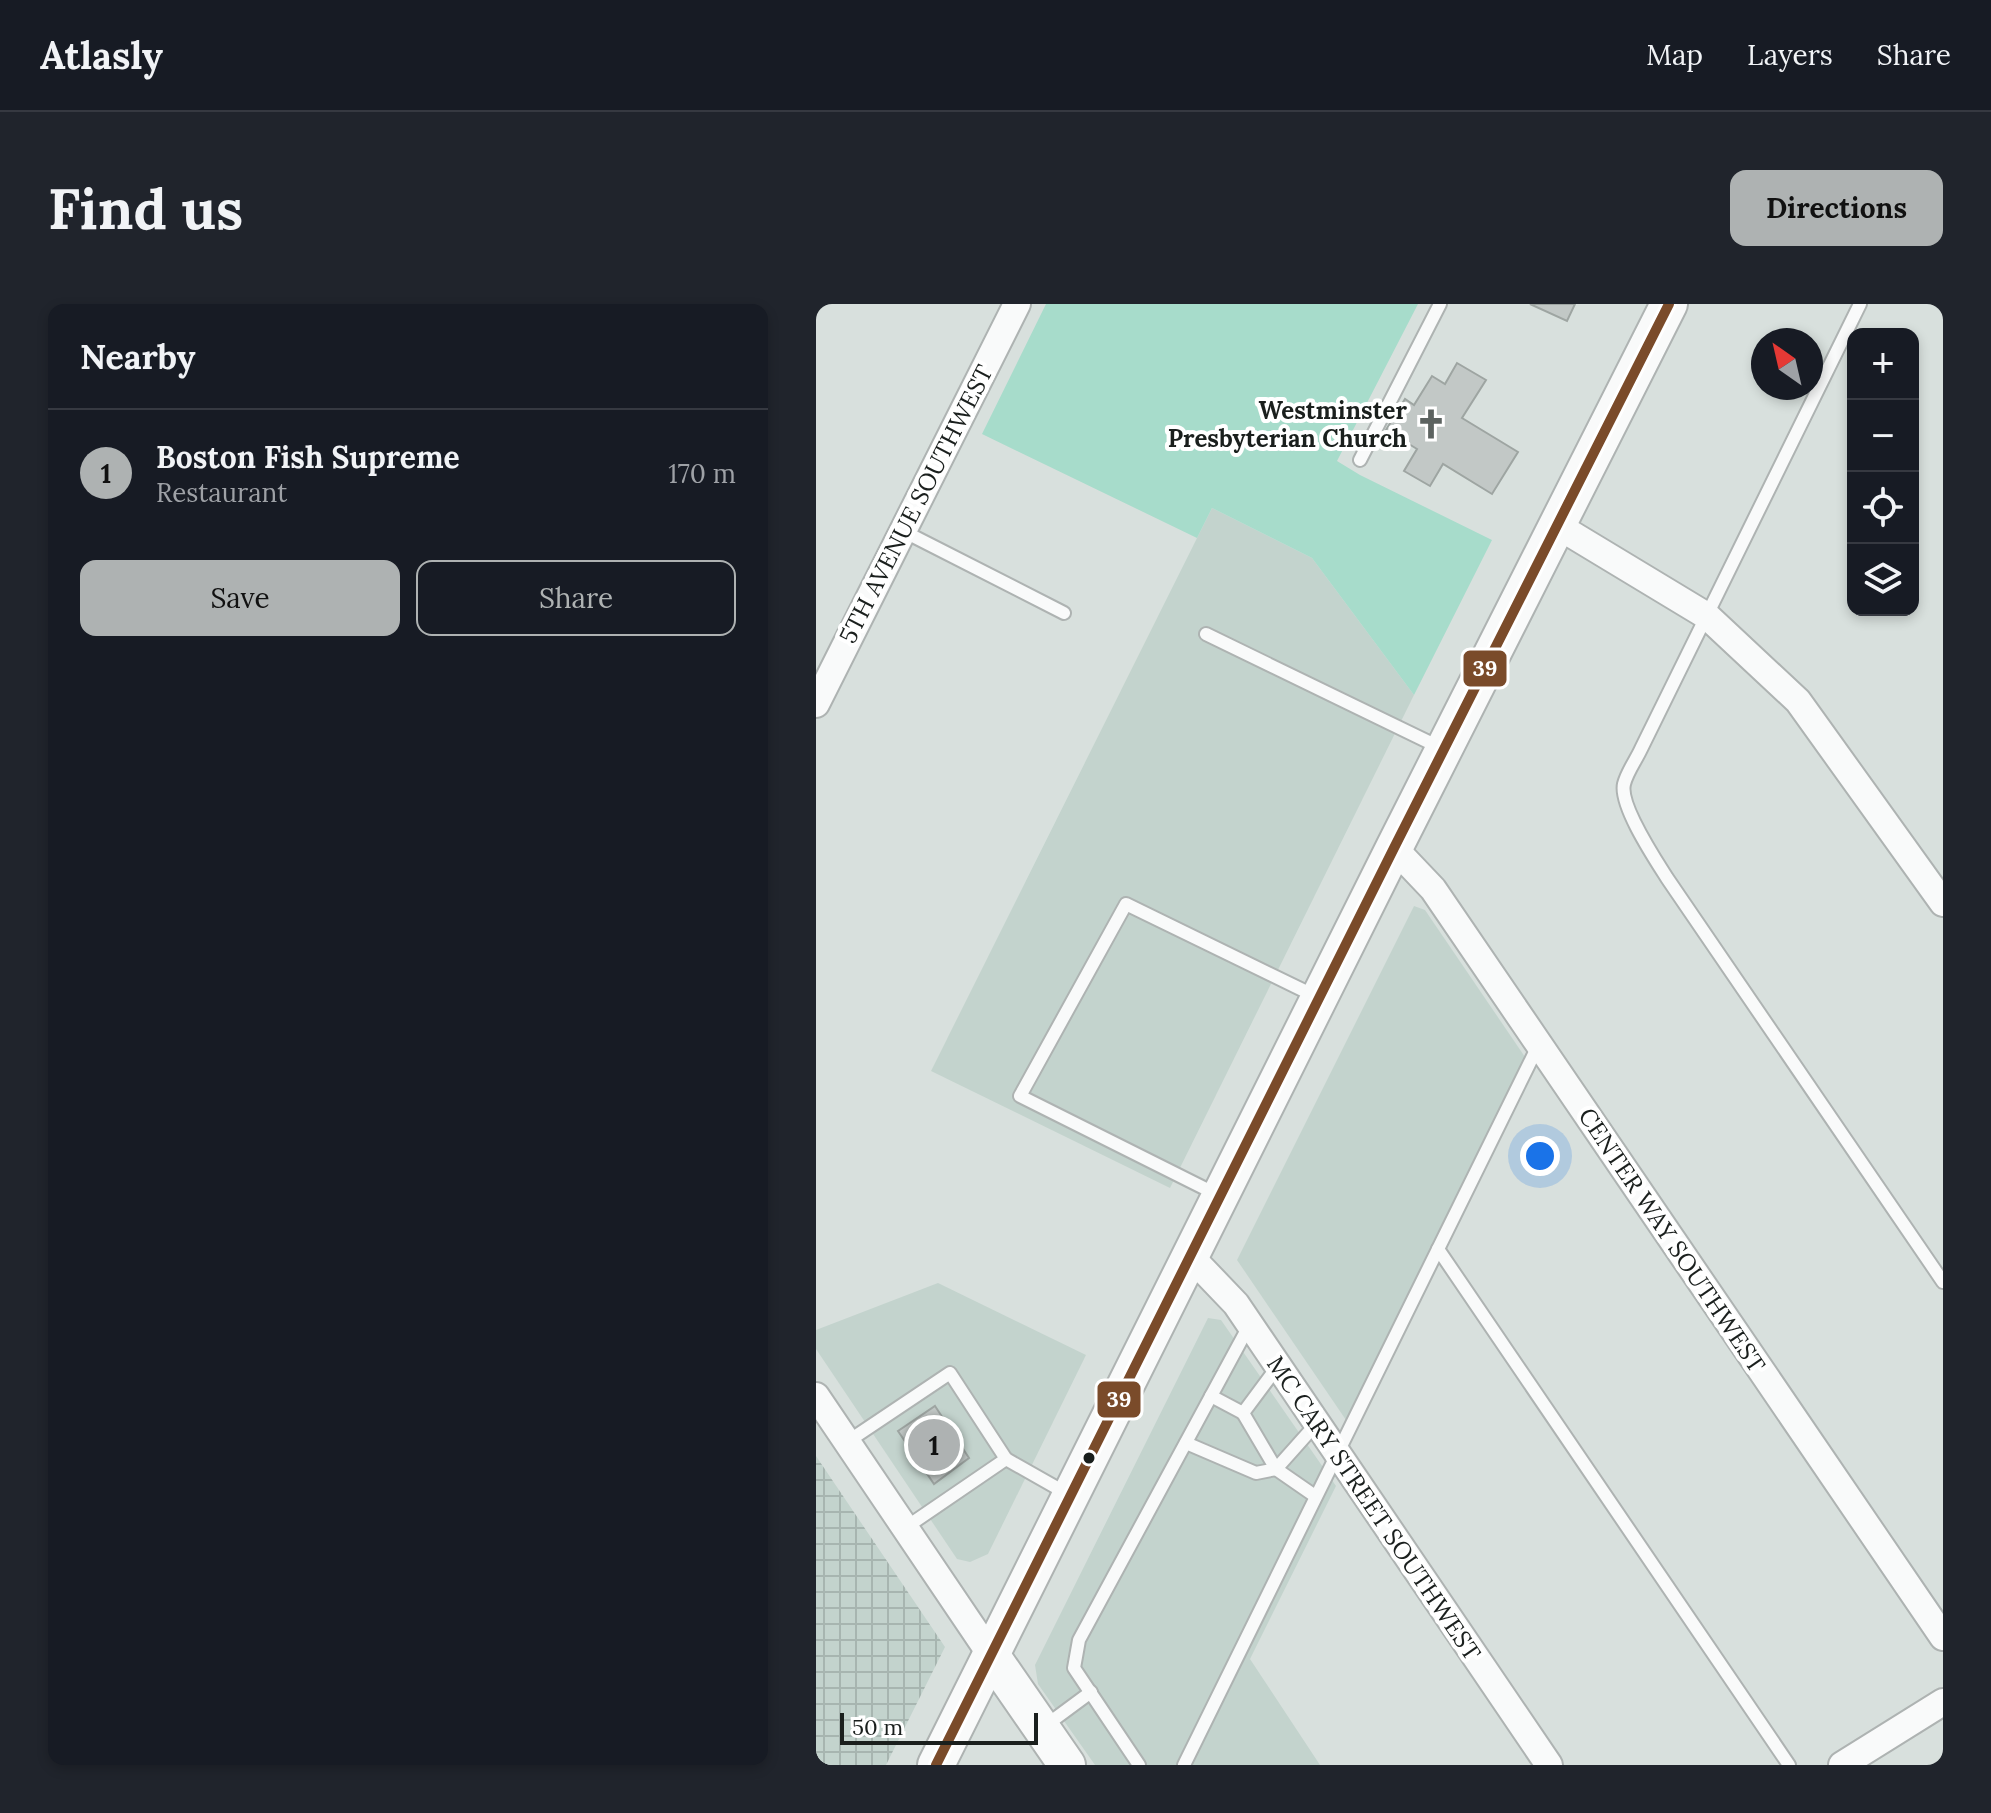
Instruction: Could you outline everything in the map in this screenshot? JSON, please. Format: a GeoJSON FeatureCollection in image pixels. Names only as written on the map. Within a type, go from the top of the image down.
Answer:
{"type":"FeatureCollection","features":[{"type":"Feature","properties":{"kind":"main road"},"geometry":{"type":"LineString","coordinates":[[936,1765],[1669,304]]}},
{"type":"Feature","properties":{"kind":"main road"},"geometry":{"type":"LineString","coordinates":[[991,1655],[1067,1765]]}},
{"type":"Feature","properties":{"kind":"street","name":"5TH AVENUE SOUTHWEST"},"geometry":{"type":"LineString","coordinates":[[816,704],[1017,304]]}},
{"type":"Feature","properties":{"kind":"street"},"geometry":{"type":"LineString","coordinates":[[1558,526],[1707,616],[1798,701],[1943,903]]}},
{"type":"Feature","properties":{"kind":"street","name":"CENTER WAY SOUTHWEST"},"geometry":{"type":"LineString","coordinates":[[1394,848],[1433,889],[1943,1637]]}},
{"type":"Feature","properties":{"kind":"street","name":"MC CARY STREET SOUTHWEST"},"geometry":{"type":"LineString","coordinates":[[1191,1257],[1236,1304],[1549,1765]]}},
{"type":"Feature","properties":{"kind":"street"},"geometry":{"type":"LineString","coordinates":[[816,1396],[991,1655]]}},
{"type":"Feature","properties":{"kind":"street"},"geometry":{"type":"LineString","coordinates":[[1842,1765],[1943,1702]]}},
{"type":"Feature","properties":{"kind":"lane"},"geometry":{"type":"LineString","coordinates":[[1360,460],[1440,304]]}},
{"type":"Feature","properties":{"kind":"lane"},"geometry":{"type":"LineString","coordinates":[[1860,304],[1624,785],[1624,799],[1667,878],[1943,1282]]}},
{"type":"Feature","properties":{"kind":"lane"},"geometry":{"type":"LineString","coordinates":[[903,531],[1064,613]]}},
{"type":"Feature","properties":{"kind":"lane"},"geometry":{"type":"LineString","coordinates":[[1206,634],[1444,750]]}},
{"type":"Feature","properties":{"kind":"lane"},"geometry":{"type":"LineString","coordinates":[[1221,1197],[1020,1096],[1126,904],[1320,999]]}},
{"type":"Feature","properties":{"kind":"lane"},"geometry":{"type":"LineString","coordinates":[[1184,1765],[1539,1044]]}},
{"type":"Feature","properties":{"kind":"lane"},"geometry":{"type":"LineString","coordinates":[[1438,1249],[1789,1765]]}},
{"type":"Feature","properties":{"kind":"lane"},"geometry":{"type":"LineString","coordinates":[[1139,1765],[1074,1668],[1079,1640],[1250,1324]]}},
{"type":"Feature","properties":{"kind":"lane"},"geometry":{"type":"LineString","coordinates":[[1243,1413],[1278,1366]]}},
{"type":"Feature","properties":{"kind":"lane"},"geometry":{"type":"LineString","coordinates":[[847,1442],[950,1373],[1006,1459],[1071,1496]]}},
{"type":"Feature","properties":{"kind":"lane"},"geometry":{"type":"LineString","coordinates":[[1211,1396],[1243,1413],[1276,1469],[1315,1496]]}},
{"type":"Feature","properties":{"kind":"lane"},"geometry":{"type":"LineString","coordinates":[[1186,1443],[1256,1473],[1276,1469],[1317,1423]]}},
{"type":"Feature","properties":{"kind":"lane"},"geometry":{"type":"LineString","coordinates":[[905,1528],[1006,1459]]}},
{"type":"Feature","properties":{"kind":"lane"},"geometry":{"type":"LineString","coordinates":[[1042,1728],[1091,1692]]}},
{"type":"Feature","properties":{"kind":"shaded area"},"geometry":{"type":"Polygon","coordinates":[[[1212,508],[1312,558],[1414,695],[1170,1188],[931,1071],[1212,508]]]}},
{"type":"Feature","properties":{"kind":"shaded area"},"geometry":{"type":"Polygon","coordinates":[[[1414,906],[1425,910],[1525,1057],[1346,1420],[1237,1260],[1414,906]]]}},
{"type":"Feature","properties":{"kind":"shaded area"},"geometry":{"type":"Polygon","coordinates":[[[938,1283],[1086,1355],[988,1554],[970,1562],[957,1559],[816,1349],[816,1330],[938,1283]]]}},
{"type":"Feature","properties":{"kind":"shaded area"},"geometry":{"type":"Polygon","coordinates":[[[1208,1318],[1221,1320],[1336,1486],[1250,1659],[1320,1765],[1095,1765],[1038,1684],[1035,1665],[1208,1318]]]}},
{"type":"Feature","properties":{"kind":"shaded area"},"geometry":{"type":"Polygon","coordinates":[[[816,1456],[945,1647],[886,1765],[816,1765],[816,1456]]]}},
{"type":"Feature","properties":{"kind":"green space"},"geometry":{"type":"Polygon","coordinates":[[[1046,304],[1418,304],[1337,461],[1492,540],[1414,695],[1312,558],[1212,508],[1197,538],[982,434],[1046,304]]]}},
{"type":"Feature","properties":{"kind":"building"},"geometry":{"type":"Polygon","coordinates":[[[1530,304],[1575,304],[1567,321],[1530,304]]]}},
{"type":"Feature","properties":{"kind":"building","name":"Westminster Presbyterian Church"},"geometry":{"type":"Polygon","coordinates":[[[1457,363],[1486,380],[1462,418],[1518,452],[1492,494],[1443,464],[1430,486],[1404,471],[1417,449],[1386,430],[1405,399],[1414,405],[1432,376],[1445,384],[1457,363]]]}},
{"type":"Feature","properties":{"kind":"building"},"geometry":{"type":"Polygon","coordinates":[[[935,1406],[969,1458],[934,1484],[898,1431],[935,1406]]]}},
{"type":"Feature","properties":{"kind":"transit line","name":"39"},"geometry":{"type":"LineString","coordinates":[[936,1765],[1669,304]]}},
{"type":"Feature","properties":{"kind":"place","name":"Westminster Presbyterian Church"},"geometry":{"type":"Point","coordinates":[1431,424]}},
{"type":"Feature","properties":{"kind":"place","name":"Boston Fish Supreme"},"geometry":{"type":"Point","coordinates":[934,1445]}}]}
